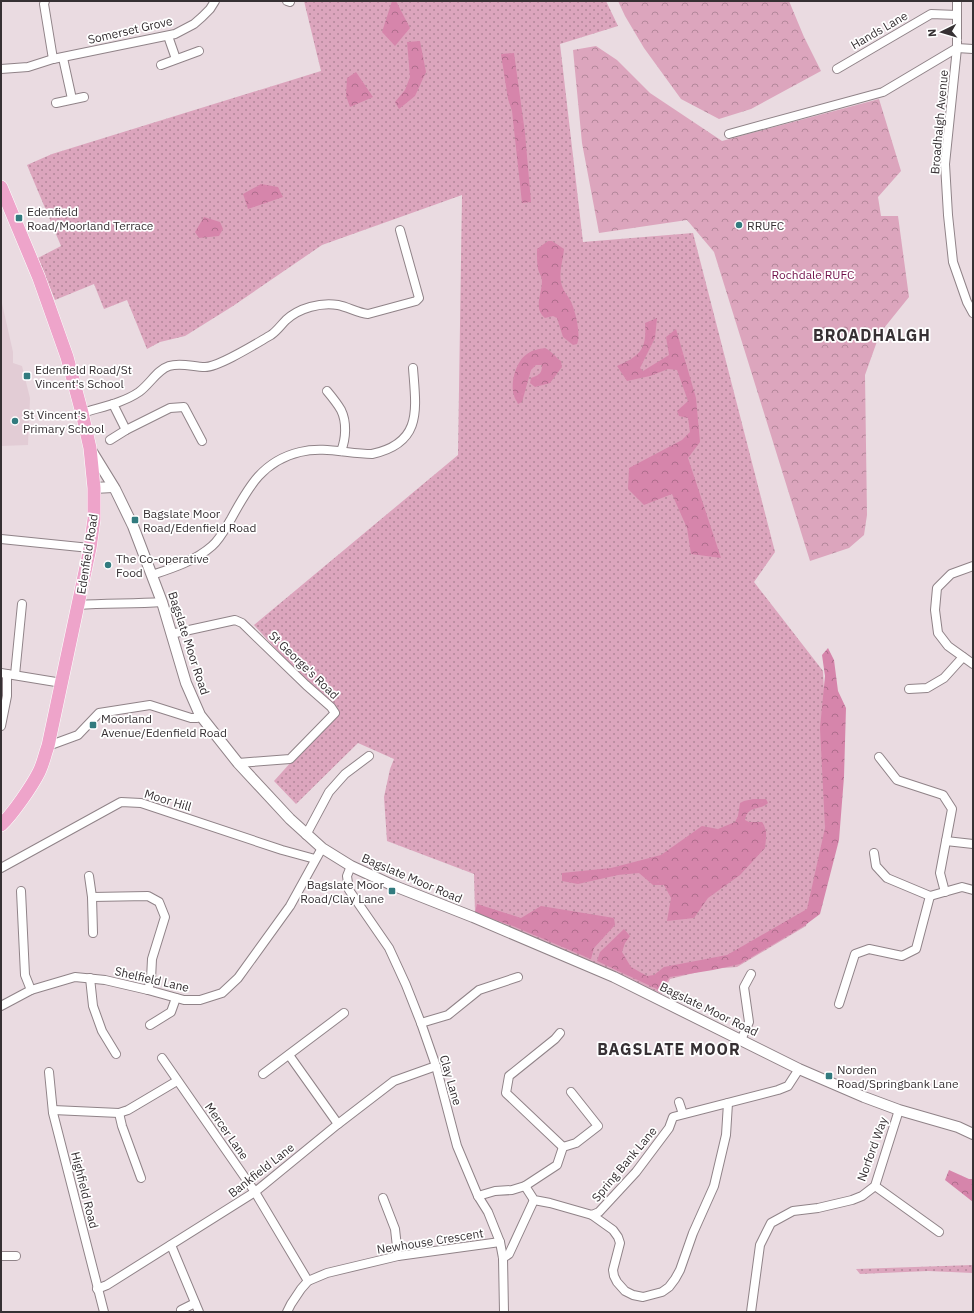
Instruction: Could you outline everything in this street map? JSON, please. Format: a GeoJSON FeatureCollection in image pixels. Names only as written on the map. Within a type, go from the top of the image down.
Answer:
{"type":"FeatureCollection","features":[{"type":"Feature","properties":{"kind":"main road","name":"Edenfield Road"},"geometry":{"type":"LineString","coordinates":[[1,187],[39,278],[67,357],[90,448],[94,488],[94,519],[90,548],[48,746],[38,772],[18,805],[7,820],[1,825]]}},
{"type":"Feature","properties":{"kind":"main road"},"geometry":{"type":"LineString","coordinates":[[1,813],[18,805]]}},
{"type":"Feature","properties":{"kind":"street"},"geometry":{"type":"LineString","coordinates":[[45,1],[44,4],[53,60]]}},
{"type":"Feature","properties":{"kind":"street","name":"Somerset Grove"},"geometry":{"type":"LineString","coordinates":[[1,69],[28,66],[175,34],[194,24],[210,9],[215,1]]}},
{"type":"Feature","properties":{"kind":"street","name":"Broadhalgh Avenue"},"geometry":{"type":"LineString","coordinates":[[957,1],[957,48],[945,164],[948,215],[954,262],[967,302],[973,313]]}},
{"type":"Feature","properties":{"kind":"street","name":"Hands Lane"},"geometry":{"type":"LineString","coordinates":[[837,69],[931,14],[957,15]]}},
{"type":"Feature","properties":{"kind":"street"},"geometry":{"type":"LineString","coordinates":[[168,36],[176,59]]}},
{"type":"Feature","properties":{"kind":"street"},"geometry":{"type":"LineString","coordinates":[[729,134],[883,92],[957,48],[973,50]]}},
{"type":"Feature","properties":{"kind":"street"},"geometry":{"type":"LineString","coordinates":[[161,65],[199,51]]}},
{"type":"Feature","properties":{"kind":"street"},"geometry":{"type":"LineString","coordinates":[[63,58],[72,99]]}},
{"type":"Feature","properties":{"kind":"street"},"geometry":{"type":"LineString","coordinates":[[56,103],[84,97]]}},
{"type":"Feature","properties":{"kind":"street"},"geometry":{"type":"LineString","coordinates":[[82,413],[113,404],[138,392],[150,383],[159,371],[169,366],[190,364],[205,367],[219,363],[276,332],[287,319],[302,310],[317,305],[341,305],[368,314],[416,302],[419,298],[400,230]]}},
{"type":"Feature","properties":{"kind":"street"},"geometry":{"type":"LineString","coordinates":[[152,575],[184,564],[196,558],[213,546],[222,535],[249,487],[258,476],[278,461],[300,452],[319,450],[372,454],[381,452],[398,444],[407,435],[412,426],[415,412],[412,368]]}},
{"type":"Feature","properties":{"kind":"street"},"geometry":{"type":"LineString","coordinates":[[327,391],[343,416],[345,434],[341,451]]}},
{"type":"Feature","properties":{"kind":"street"},"geometry":{"type":"LineString","coordinates":[[113,404],[126,430]]}},
{"type":"Feature","properties":{"kind":"street"},"geometry":{"type":"LineString","coordinates":[[110,440],[126,430],[170,408],[184,407],[202,441]]}},
{"type":"Feature","properties":{"kind":"street","name":"Bagslate Moor Road"},"geometry":{"type":"LineString","coordinates":[[90,448],[113,487],[133,526],[162,602],[186,683],[200,715],[238,763],[306,835],[322,848],[352,866],[392,885],[473,917],[614,977],[799,1069],[864,1097],[899,1110],[958,1127],[973,1134]]}},
{"type":"Feature","properties":{"kind":"street"},"geometry":{"type":"LineString","coordinates":[[94,488],[113,487]]}},
{"type":"Feature","properties":{"kind":"street"},"geometry":{"type":"LineString","coordinates":[[1,538],[90,548]]}},
{"type":"Feature","properties":{"kind":"street"},"geometry":{"type":"LineString","coordinates":[[973,566],[951,574],[937,588],[935,610],[938,633],[948,646],[973,664]]}},
{"type":"Feature","properties":{"kind":"street"},"geometry":{"type":"LineString","coordinates":[[78,605],[162,602]]}},
{"type":"Feature","properties":{"kind":"street"},"geometry":{"type":"LineString","coordinates":[[1,726],[7,696],[8,674],[22,604]]}},
{"type":"Feature","properties":{"kind":"street","name":"St George's Road"},"geometry":{"type":"LineString","coordinates":[[171,634],[236,620],[242,623],[331,707],[335,713],[290,759],[238,763]]}},
{"type":"Feature","properties":{"kind":"street"},"geometry":{"type":"LineString","coordinates":[[909,689],[927,688],[944,678],[963,657]]}},
{"type":"Feature","properties":{"kind":"street"},"geometry":{"type":"LineString","coordinates":[[8,674],[62,683]]}},
{"type":"Feature","properties":{"kind":"street"},"geometry":{"type":"LineString","coordinates":[[48,746],[78,735],[99,713],[150,704],[191,718],[197,718],[200,715]]}},
{"type":"Feature","properties":{"kind":"street"},"geometry":{"type":"LineString","coordinates":[[306,835],[329,792],[345,774],[370,756]]}},
{"type":"Feature","properties":{"kind":"street"},"geometry":{"type":"LineString","coordinates":[[879,757],[897,780],[943,795],[952,809],[940,873],[945,892]]}},
{"type":"Feature","properties":{"kind":"street","name":"Moor Hill"},"geometry":{"type":"LineString","coordinates":[[1,868],[121,802],[141,803],[282,850],[315,859]]}},
{"type":"Feature","properties":{"kind":"street"},"geometry":{"type":"LineString","coordinates":[[946,841],[973,844]]}},
{"type":"Feature","properties":{"kind":"street","name":"Shelfield Lane"},"geometry":{"type":"LineString","coordinates":[[1,1006],[31,990],[75,976],[148,990],[184,1000],[200,1000],[222,993],[238,978],[290,906],[322,848]]}},
{"type":"Feature","properties":{"kind":"street"},"geometry":{"type":"LineString","coordinates":[[874,853],[876,866],[887,878],[930,896],[962,887],[973,890]]}},
{"type":"Feature","properties":{"kind":"street","name":"Clay Lane"},"geometry":{"type":"LineString","coordinates":[[352,866],[347,876],[348,890],[390,948],[421,1023],[436,1066],[457,1146],[478,1196],[488,1212],[500,1242],[503,1258],[504,1312]]}},
{"type":"Feature","properties":{"kind":"street"},"geometry":{"type":"LineString","coordinates":[[89,876],[92,897],[93,933]]}},
{"type":"Feature","properties":{"kind":"street"},"geometry":{"type":"LineString","coordinates":[[21,891],[25,975],[31,990]]}},
{"type":"Feature","properties":{"kind":"street"},"geometry":{"type":"LineString","coordinates":[[92,897],[148,896],[159,902],[165,917],[152,959],[151,979],[148,990]]}},
{"type":"Feature","properties":{"kind":"street"},"geometry":{"type":"LineString","coordinates":[[839,1004],[855,954],[869,949],[902,956],[916,949],[930,896]]}},
{"type":"Feature","properties":{"kind":"street"},"geometry":{"type":"LineString","coordinates":[[741,1040],[748,1022],[744,987],[751,974]]}},
{"type":"Feature","properties":{"kind":"street"},"geometry":{"type":"LineString","coordinates":[[421,1023],[448,1015],[479,990],[518,977]]}},
{"type":"Feature","properties":{"kind":"street"},"geometry":{"type":"LineString","coordinates":[[90,978],[93,1006],[102,1031],[116,1054]]}},
{"type":"Feature","properties":{"kind":"street"},"geometry":{"type":"LineString","coordinates":[[150,1025],[172,1012],[176,998]]}},
{"type":"Feature","properties":{"kind":"street"},"geometry":{"type":"LineString","coordinates":[[263,1074],[344,1013]]}},
{"type":"Feature","properties":{"kind":"street"},"geometry":{"type":"LineString","coordinates":[[560,1033],[555,1039],[509,1076],[506,1093],[563,1147]]}},
{"type":"Feature","properties":{"kind":"street"},"geometry":{"type":"LineString","coordinates":[[289,1055],[338,1124]]}},
{"type":"Feature","properties":{"kind":"street","name":"Mercer Lane"},"geometry":{"type":"LineString","coordinates":[[162,1058],[254,1192],[308,1281]]}},
{"type":"Feature","properties":{"kind":"street","name":"Bankfield Lane"},"geometry":{"type":"LineString","coordinates":[[97,1289],[107,1286],[254,1192],[394,1081],[436,1066]]}},
{"type":"Feature","properties":{"kind":"street","name":"Spring Bank Lane"},"geometry":{"type":"LineString","coordinates":[[534,1200],[592,1215],[599,1212],[636,1172],[669,1128],[673,1117],[778,1090],[788,1086],[799,1069]]}},
{"type":"Feature","properties":{"kind":"street","name":"Highfield Road"},"geometry":{"type":"LineString","coordinates":[[49,1072],[53,1110],[104,1312]]}},
{"type":"Feature","properties":{"kind":"street"},"geometry":{"type":"LineString","coordinates":[[53,1110],[119,1113],[128,1110],[177,1081]]}},
{"type":"Feature","properties":{"kind":"street"},"geometry":{"type":"LineString","coordinates":[[563,1147],[576,1143],[598,1126],[571,1092]]}},
{"type":"Feature","properties":{"kind":"street"},"geometry":{"type":"LineString","coordinates":[[680,1102],[683,1114]]}},
{"type":"Feature","properties":{"kind":"street"},"geometry":{"type":"LineString","coordinates":[[592,1215],[613,1230],[618,1237],[620,1243],[613,1270],[617,1282],[625,1290],[633,1296],[643,1296],[662,1292],[669,1287],[675,1280],[680,1270],[693,1233],[714,1186],[726,1135],[728,1103]]}},
{"type":"Feature","properties":{"kind":"street","name":"Norford Way"},"geometry":{"type":"LineString","coordinates":[[751,1312],[760,1245],[771,1223],[794,1211],[818,1208],[852,1200],[862,1196],[875,1186],[899,1110]]}},
{"type":"Feature","properties":{"kind":"street"},"geometry":{"type":"LineString","coordinates":[[119,1113],[122,1126],[141,1178]]}},
{"type":"Feature","properties":{"kind":"street"},"geometry":{"type":"LineString","coordinates":[[478,1196],[495,1191],[512,1190],[525,1186],[557,1165],[563,1147]]}},
{"type":"Feature","properties":{"kind":"street"},"geometry":{"type":"LineString","coordinates":[[503,1258],[509,1254],[534,1200],[525,1186]]}},
{"type":"Feature","properties":{"kind":"street"},"geometry":{"type":"LineString","coordinates":[[875,1186],[939,1232]]}},
{"type":"Feature","properties":{"kind":"street"},"geometry":{"type":"LineString","coordinates":[[383,1198],[395,1229],[398,1256]]}},
{"type":"Feature","properties":{"kind":"street","name":"Newhouse Crescent"},"geometry":{"type":"LineString","coordinates":[[287,1312],[301,1289],[308,1281],[326,1273],[398,1256],[500,1242]]}},
{"type":"Feature","properties":{"kind":"street"},"geometry":{"type":"LineString","coordinates":[[171,1245],[199,1312]]}},
{"type":"Feature","properties":{"kind":"street"},"geometry":{"type":"LineString","coordinates":[[1,1256],[16,1256]]}},
{"type":"Feature","properties":{"kind":"street"},"geometry":{"type":"LineString","coordinates":[[181,1310],[195,1303]]}},
{"type":"Feature","properties":{"kind":"shaded area","name":"St Vincent's Primary School"},"geometry":{"type":"Polygon","coordinates":[[[1,299],[13,352],[13,363],[22,366],[30,398],[28,445],[1,446],[1,299]]]}},
{"type":"Feature","properties":{"kind":"green space"},"geometry":{"type":"Polygon","coordinates":[[[304,1],[606,1],[618,26],[560,44],[583,242],[693,233],[775,552],[754,582],[823,671],[831,824],[806,926],[737,967],[710,969],[670,979],[662,994],[475,913],[474,874],[387,841],[384,797],[390,769],[394,759],[358,743],[296,804],[274,781],[337,711],[306,682],[254,625],[458,455],[462,195],[322,245],[233,306],[185,336],[160,342],[147,349],[127,300],[104,309],[94,284],[55,300],[38,258],[61,246],[27,165],[52,154],[321,71],[304,1]]]}},
{"type":"Feature","properties":{"kind":"green space"},"geometry":{"type":"Polygon","coordinates":[[[392,1],[396,1],[410,28],[395,46],[382,32],[392,1]]]}},
{"type":"Feature","properties":{"kind":"green space"},"geometry":{"type":"Polygon","coordinates":[[[618,1],[789,1],[804,37],[821,71],[751,109],[719,119],[681,99],[644,48],[618,1]]]}},
{"type":"Feature","properties":{"kind":"green space"},"geometry":{"type":"Polygon","coordinates":[[[420,41],[426,72],[415,96],[399,109],[395,102],[405,90],[410,77],[407,42],[420,41]]]}},
{"type":"Feature","properties":{"kind":"green space","name":"Rochdale RUFC"},"geometry":{"type":"Polygon","coordinates":[[[596,46],[617,60],[650,93],[722,141],[879,99],[901,171],[878,197],[881,216],[898,216],[909,297],[880,333],[865,375],[867,515],[864,535],[849,548],[810,561],[714,252],[687,220],[599,233],[582,143],[573,50],[596,46]]]}},
{"type":"Feature","properties":{"kind":"green space"},"geometry":{"type":"Polygon","coordinates":[[[514,53],[525,133],[531,202],[522,203],[512,111],[508,99],[501,54],[514,53]]]}},
{"type":"Feature","properties":{"kind":"green space"},"geometry":{"type":"Polygon","coordinates":[[[356,72],[373,97],[350,107],[346,96],[347,78],[356,72]]]}},
{"type":"Feature","properties":{"kind":"green space"},"geometry":{"type":"Polygon","coordinates":[[[261,184],[278,187],[283,197],[248,209],[243,194],[261,184]]]}},
{"type":"Feature","properties":{"kind":"green space"},"geometry":{"type":"Polygon","coordinates":[[[204,217],[220,222],[223,229],[219,236],[199,238],[195,232],[204,217]]]}},
{"type":"Feature","properties":{"kind":"green space"},"geometry":{"type":"Polygon","coordinates":[[[548,241],[552,241],[564,249],[561,282],[563,289],[571,301],[578,324],[577,344],[573,345],[563,337],[557,318],[553,316],[545,318],[539,310],[542,278],[538,269],[537,249],[548,241]]]}},
{"type":"Feature","properties":{"kind":"green space"},"geometry":{"type":"Polygon","coordinates":[[[657,318],[655,338],[640,368],[643,371],[669,355],[666,337],[676,329],[696,398],[700,442],[688,458],[721,558],[691,554],[687,528],[672,494],[644,505],[628,489],[629,468],[682,440],[690,432],[688,418],[679,416],[677,411],[688,401],[677,370],[668,369],[650,376],[627,381],[617,366],[637,355],[641,350],[645,339],[645,323],[657,318]]]}},
{"type":"Feature","properties":{"kind":"green space"},"geometry":{"type":"Polygon","coordinates":[[[545,348],[561,361],[562,367],[550,383],[535,387],[530,383],[531,378],[540,374],[542,365],[536,365],[531,370],[522,402],[518,404],[513,390],[513,379],[517,367],[523,357],[536,350],[545,348]]]}},
{"type":"Feature","properties":{"kind":"green space"},"geometry":{"type":"Polygon","coordinates":[[[828,648],[834,660],[838,691],[846,708],[844,777],[839,840],[820,914],[804,926],[740,964],[670,977],[659,990],[597,961],[600,952],[624,929],[630,936],[625,943],[622,952],[631,967],[647,976],[654,975],[664,967],[727,955],[807,909],[825,828],[820,728],[825,676],[822,655],[828,648]]]}},
{"type":"Feature","properties":{"kind":"green space"},"geometry":{"type":"Polygon","coordinates":[[[753,799],[766,799],[768,803],[751,810],[745,820],[749,822],[762,822],[766,831],[765,848],[740,875],[708,898],[694,918],[667,921],[671,898],[664,885],[653,885],[639,873],[618,875],[578,884],[562,881],[562,873],[611,868],[661,855],[702,826],[718,829],[735,822],[738,816],[740,803],[753,799]]]}},
{"type":"Feature","properties":{"kind":"green space"},"geometry":{"type":"Polygon","coordinates":[[[477,904],[521,918],[541,906],[614,918],[615,925],[594,948],[591,959],[513,926],[475,913],[477,904]]]}},
{"type":"Feature","properties":{"kind":"green space"},"geometry":{"type":"Polygon","coordinates":[[[949,1170],[969,1179],[973,1179],[973,1202],[945,1180],[949,1170]]]}},
{"type":"Feature","properties":{"kind":"green space"},"geometry":{"type":"Polygon","coordinates":[[[973,1265],[973,1273],[928,1271],[860,1274],[856,1269],[973,1265]]]}},
{"type":"Feature","properties":{"kind":"place","name":"Edenfield Road/Moorland Terrace"},"geometry":{"type":"Point","coordinates":[19,218]}},
{"type":"Feature","properties":{"kind":"place","name":"RRUFC"},"geometry":{"type":"Point","coordinates":[739,225]}},
{"type":"Feature","properties":{"kind":"place","name":"Edenfield Road/St Vincent's School"},"geometry":{"type":"Point","coordinates":[27,376]}},
{"type":"Feature","properties":{"kind":"place","name":"St Vincent's Primary School"},"geometry":{"type":"Point","coordinates":[15,421]}},
{"type":"Feature","properties":{"kind":"place","name":"Bagslate Moor Road/Edenfield Road"},"geometry":{"type":"Point","coordinates":[135,520]}},
{"type":"Feature","properties":{"kind":"place","name":"The Co-operative Food"},"geometry":{"type":"Point","coordinates":[108,565]}},
{"type":"Feature","properties":{"kind":"place","name":"Moorland Avenue/Edenfield Road"},"geometry":{"type":"Point","coordinates":[93,725]}},
{"type":"Feature","properties":{"kind":"place","name":"Bagslate Moor Road/Clay Lane"},"geometry":{"type":"Point","coordinates":[392,891]}},
{"type":"Feature","properties":{"kind":"place","name":"Norden Road/Springbank Lane"},"geometry":{"type":"Point","coordinates":[829,1076]}},
{"type":"Feature","properties":{"kind":"district","name":"BROADHALGH"},"geometry":{"type":"Point","coordinates":[872,335]}},
{"type":"Feature","properties":{"kind":"district","name":"BAGSLATE MOOR"},"geometry":{"type":"Point","coordinates":[669,1049]}}]}
